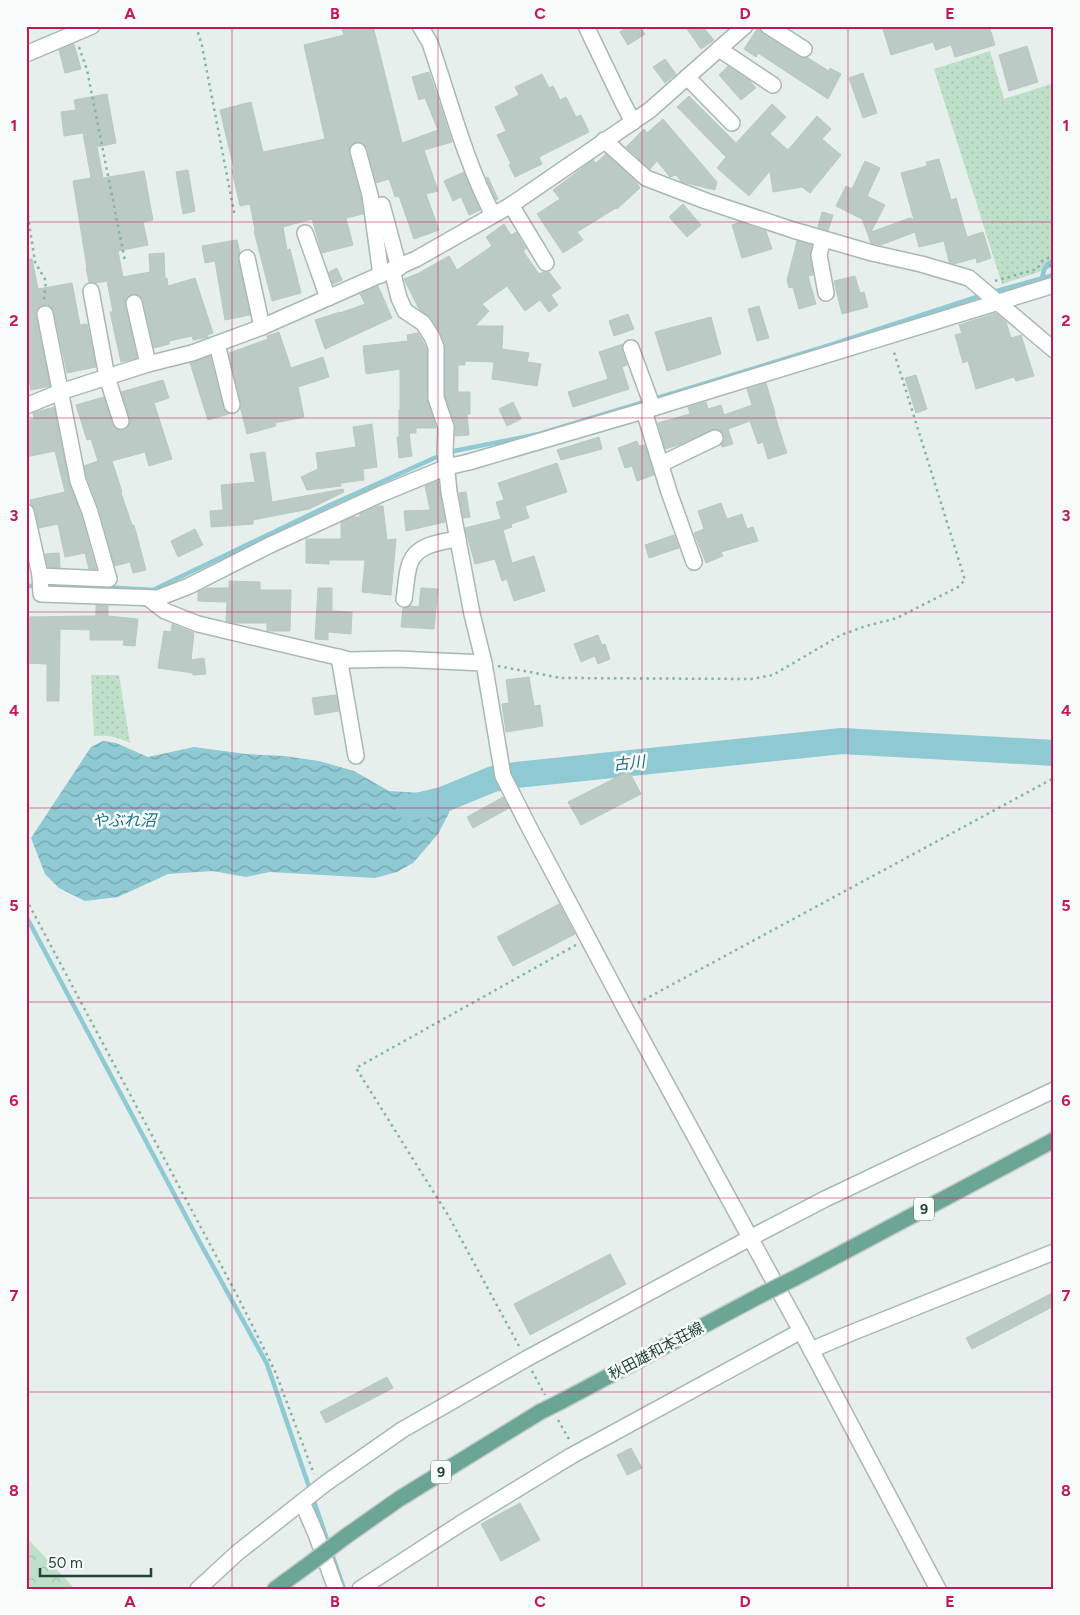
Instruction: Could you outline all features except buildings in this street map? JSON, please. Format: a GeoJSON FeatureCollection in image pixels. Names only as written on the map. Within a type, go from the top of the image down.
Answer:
{"type":"FeatureCollection","features":[{"type":"Feature","properties":{"kind":"main road","name":"秋田雄和本荘線"},"geometry":{"type":"LineString","coordinates":[[275,1589],[399,1499],[477,1449],[540,1412],[1054,1140]]}},
{"type":"Feature","properties":{"kind":"street"},"geometry":{"type":"LineString","coordinates":[[26,54],[92,26]]}},
{"type":"Feature","properties":{"kind":"street"},"geometry":{"type":"LineString","coordinates":[[420,26],[430,43],[467,156],[493,215]]}},
{"type":"Feature","properties":{"kind":"street"},"geometry":{"type":"LineString","coordinates":[[586,26],[633,122]]}},
{"type":"Feature","properties":{"kind":"street"},"geometry":{"type":"LineString","coordinates":[[26,406],[60,392],[148,364],[192,353],[262,328],[391,271],[511,205],[633,122],[650,110],[744,26]]}},
{"type":"Feature","properties":{"kind":"street"},"geometry":{"type":"LineString","coordinates":[[768,26],[804,49]]}},
{"type":"Feature","properties":{"kind":"street"},"geometry":{"type":"LineString","coordinates":[[719,49],[773,85]]}},
{"type":"Feature","properties":{"kind":"street"},"geometry":{"type":"LineString","coordinates":[[687,77],[732,123]]}},
{"type":"Feature","properties":{"kind":"street"},"geometry":{"type":"LineString","coordinates":[[604,140],[646,178],[706,201],[823,239],[969,278],[1054,350]]}},
{"type":"Feature","properties":{"kind":"street"},"geometry":{"type":"LineString","coordinates":[[358,151],[399,298],[405,311],[423,322],[436,347],[436,398],[446,426],[446,460],[449,492],[472,614],[484,663],[503,776],[626,1010],[802,1331],[938,1589]]}},
{"type":"Feature","properties":{"kind":"street"},"geometry":{"type":"LineString","coordinates":[[382,205],[391,271]]}},
{"type":"Feature","properties":{"kind":"street"},"geometry":{"type":"LineString","coordinates":[[511,205],[546,263]]}},
{"type":"Feature","properties":{"kind":"street"},"geometry":{"type":"LineString","coordinates":[[305,233],[328,298]]}},
{"type":"Feature","properties":{"kind":"street"},"geometry":{"type":"LineString","coordinates":[[823,239],[819,255],[826,293]]}},
{"type":"Feature","properties":{"kind":"street"},"geometry":{"type":"LineString","coordinates":[[247,258],[262,328]]}},
{"type":"Feature","properties":{"kind":"street"},"geometry":{"type":"LineString","coordinates":[[26,512],[41,594],[158,598],[189,586],[279,541],[381,494],[446,460],[469,462],[649,403],[889,336],[988,295],[1054,285]]}},
{"type":"Feature","properties":{"kind":"street"},"geometry":{"type":"LineString","coordinates":[[91,291],[107,377],[121,421]]}},
{"type":"Feature","properties":{"kind":"street"},"geometry":{"type":"LineString","coordinates":[[134,303],[148,364]]}},
{"type":"Feature","properties":{"kind":"street"},"geometry":{"type":"LineString","coordinates":[[40,581],[109,579],[90,512],[78,481],[45,314]]}},
{"type":"Feature","properties":{"kind":"street"},"geometry":{"type":"LineString","coordinates":[[217,344],[232,405]]}},
{"type":"Feature","properties":{"kind":"street"},"geometry":{"type":"LineString","coordinates":[[631,348],[649,403],[661,464],[694,562]]}},
{"type":"Feature","properties":{"kind":"street"},"geometry":{"type":"LineString","coordinates":[[661,464],[715,438]]}},
{"type":"Feature","properties":{"kind":"street"},"geometry":{"type":"LineString","coordinates":[[404,599],[410,562],[418,552],[431,544],[458,539]]}},
{"type":"Feature","properties":{"kind":"street"},"geometry":{"type":"LineString","coordinates":[[148,598],[165,611],[198,624],[350,660],[397,658],[484,663]]}},
{"type":"Feature","properties":{"kind":"street"},"geometry":{"type":"LineString","coordinates":[[339,657],[356,756]]}},
{"type":"Feature","properties":{"kind":"street"},"geometry":{"type":"LineString","coordinates":[[198,1589],[237,1554],[311,1494],[402,1430],[526,1359],[750,1238],[826,1199],[1054,1090]]}},
{"type":"Feature","properties":{"kind":"street"},"geometry":{"type":"LineString","coordinates":[[811,1350],[1054,1252]]}},
{"type":"Feature","properties":{"kind":"street"},"geometry":{"type":"LineString","coordinates":[[360,1589],[460,1524],[571,1456],[802,1331]]}},
{"type":"Feature","properties":{"kind":"street"},"geometry":{"type":"LineString","coordinates":[[311,1494],[316,1534],[336,1589]]}},
{"type":"Feature","properties":{"kind":"path"},"geometry":{"type":"LineString","coordinates":[[196,26],[202,46],[235,216]]}},
{"type":"Feature","properties":{"kind":"path"},"geometry":{"type":"LineString","coordinates":[[75,34],[87,70],[125,261]]}},
{"type":"Feature","properties":{"kind":"path"},"geometry":{"type":"LineString","coordinates":[[26,202],[35,262],[46,282],[43,304],[45,314]]}},
{"type":"Feature","properties":{"kind":"path"},"geometry":{"type":"LineString","coordinates":[[988,295],[1006,276],[1017,276],[1037,269],[1042,261],[1054,255]]}},
{"type":"Feature","properties":{"kind":"path"},"geometry":{"type":"LineString","coordinates":[[1049,266],[1054,264]]}},
{"type":"Feature","properties":{"kind":"path"},"geometry":{"type":"LineString","coordinates":[[484,663],[561,678],[751,679],[773,676],[841,635],[897,618],[958,587],[965,580],[889,336]]}},
{"type":"Feature","properties":{"kind":"path"},"geometry":{"type":"LineString","coordinates":[[626,1010],[1054,778]]}},
{"type":"Feature","properties":{"kind":"path"},"geometry":{"type":"LineString","coordinates":[[26,899],[238,1297],[275,1371],[311,1494]]}},
{"type":"Feature","properties":{"kind":"path"},"geometry":{"type":"LineString","coordinates":[[526,1359],[448,1215],[356,1068],[588,938]]}},
{"type":"Feature","properties":{"kind":"green space"},"geometry":{"type":"Polygon","coordinates":[[[990,51],[1004,99],[1054,83],[1054,267],[1002,284],[934,69],[990,51]]]}},
{"type":"Feature","properties":{"kind":"green space"},"geometry":{"type":"Polygon","coordinates":[[[91,675],[119,675],[130,743],[113,737],[94,736],[91,675]]]}},
{"type":"Feature","properties":{"kind":"green space"},"geometry":{"type":"Polygon","coordinates":[[[26,1537],[75,1589],[26,1589],[26,1537]]]}},
{"type":"Feature","properties":{"kind":"water","name":"やぶれ沼"},"geometry":{"type":"Polygon","coordinates":[[[103,741],[116,743],[148,757],[194,747],[319,761],[354,771],[389,791],[423,793],[437,796],[449,802],[449,813],[438,834],[413,863],[397,872],[375,878],[270,872],[246,877],[213,871],[168,874],[118,897],[85,901],[59,888],[45,874],[31,838],[91,747],[103,741]]]}},
{"type":"Feature","properties":{"kind":"waterway"},"geometry":{"type":"LineString","coordinates":[[1042,278],[1045,268],[1054,260]]}},
{"type":"Feature","properties":{"kind":"waterway"},"geometry":{"type":"LineString","coordinates":[[993,292],[1054,275]]}},
{"type":"Feature","properties":{"kind":"waterway"},"geometry":{"type":"LineString","coordinates":[[449,452],[539,434],[827,346],[983,295]]}},
{"type":"Feature","properties":{"kind":"waterway"},"geometry":{"type":"LineString","coordinates":[[26,586],[85,586],[153,590],[328,506],[441,455]]}},
{"type":"Feature","properties":{"kind":"waterway","name":"古川"},"geometry":{"type":"LineString","coordinates":[[409,808],[442,800],[493,779],[516,775],[842,741],[1054,753]]}},
{"type":"Feature","properties":{"kind":"waterway"},"geometry":{"type":"LineString","coordinates":[[26,916],[198,1239],[267,1364],[344,1589]]}}]}
